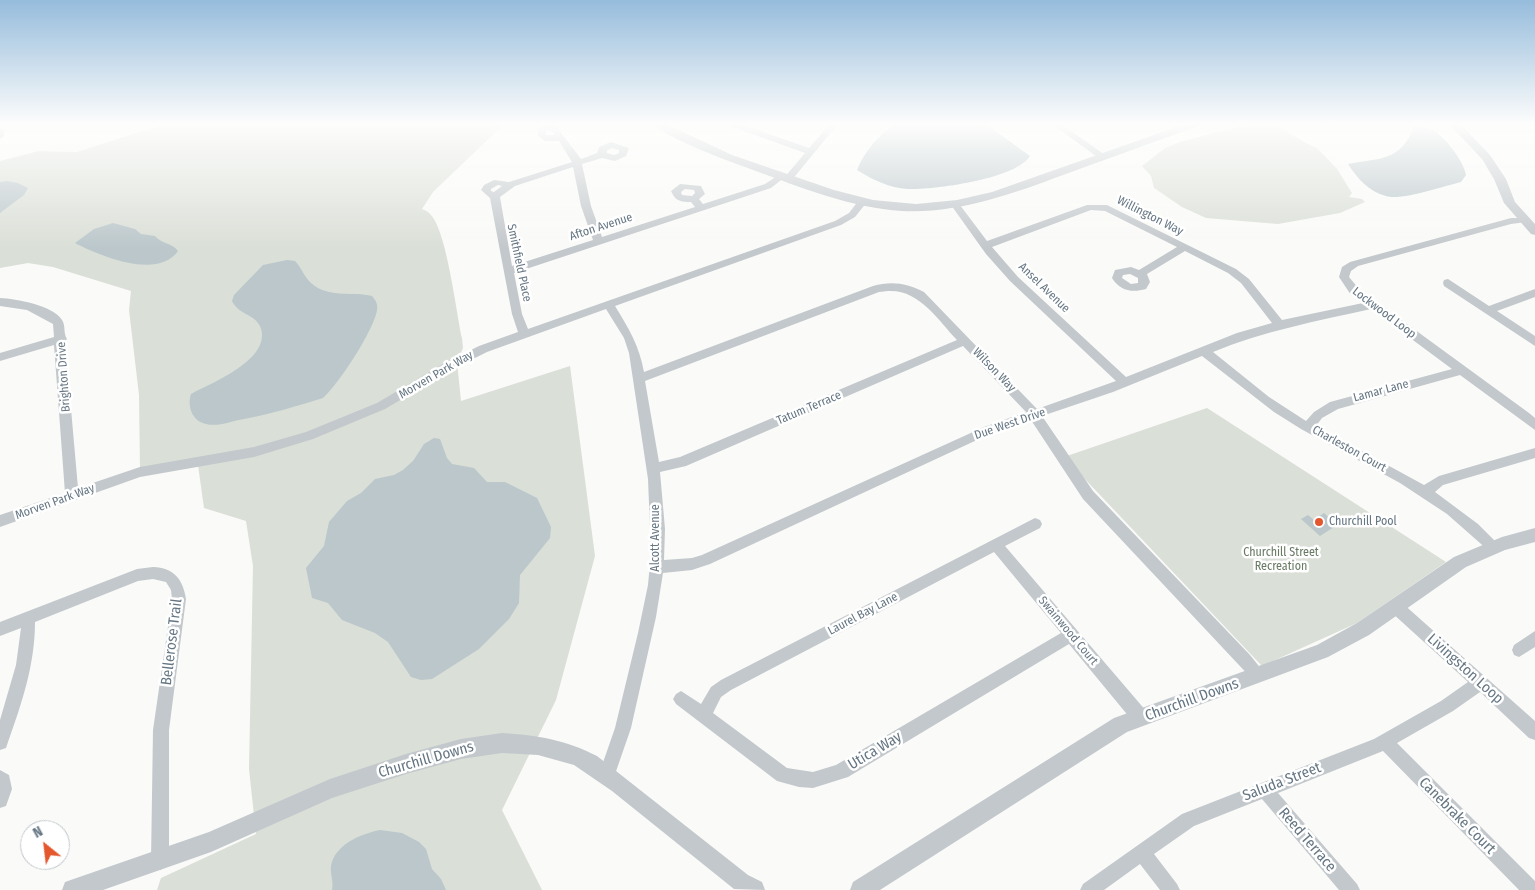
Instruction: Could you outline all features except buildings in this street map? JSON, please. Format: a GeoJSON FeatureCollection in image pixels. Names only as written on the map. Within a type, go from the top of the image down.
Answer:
{"type":"FeatureCollection","features":[{"type":"Feature","properties":{"kind":"street","name":"Smithfield Place"},"geometry":{"type":"LineString","coordinates":[[524,334],[517,314],[494,197],[503,188],[573,166]]}},
{"type":"Feature","properties":{"kind":"street"},"geometry":{"type":"LineString","coordinates":[[578,166],[586,206],[598,241]]}},
{"type":"Feature","properties":{"kind":"street"},"geometry":{"type":"LineString","coordinates":[[749,166],[862,202],[916,208],[954,203],[1011,191],[1080,166]]}},
{"type":"Feature","properties":{"kind":"street"},"geometry":{"type":"LineString","coordinates":[[784,178],[796,166]]}},
{"type":"Feature","properties":{"kind":"street"},"geometry":{"type":"LineString","coordinates":[[1491,166],[1500,179],[1510,203],[1523,220],[1535,231]]}},
{"type":"Feature","properties":{"kind":"street","name":"Afton Avenue"},"geometry":{"type":"LineString","coordinates":[[508,271],[768,186],[784,178]]}},
{"type":"Feature","properties":{"kind":"street"},"geometry":{"type":"LineString","coordinates":[[694,199],[701,208]]}},
{"type":"Feature","properties":{"kind":"street","name":"Morven Park Way"},"geometry":{"type":"LineString","coordinates":[[0,521],[140,472],[254,452],[309,436],[381,406],[464,357],[838,223],[852,215],[862,202]]}},
{"type":"Feature","properties":{"kind":"street","name":"Ansel Avenue"},"geometry":{"type":"LineString","coordinates":[[954,203],[985,245],[1029,295],[1125,383]]}},
{"type":"Feature","properties":{"kind":"street","name":"Willington Way"},"geometry":{"type":"LineString","coordinates":[[985,245],[995,243],[1090,207],[1115,211],[1184,248],[1224,266],[1239,276],[1280,325]]}},
{"type":"Feature","properties":{"kind":"street","name":"Lockwood Loop"},"geometry":{"type":"LineString","coordinates":[[1523,220],[1511,221],[1349,266],[1344,273],[1346,283],[1372,305],[1535,425]]}},
{"type":"Feature","properties":{"kind":"street"},"geometry":{"type":"LineString","coordinates":[[1140,274],[1184,248]]}},
{"type":"Feature","properties":{"kind":"street"},"geometry":{"type":"LineString","coordinates":[[1448,283],[1535,342]]}},
{"type":"Feature","properties":{"kind":"street","name":"Wilson Way"},"geometry":{"type":"LineString","coordinates":[[638,378],[877,289],[888,286],[911,289],[920,295],[1035,414],[1077,481],[1088,495],[1246,660],[1258,676]]}},
{"type":"Feature","properties":{"kind":"street"},"geometry":{"type":"LineString","coordinates":[[1488,310],[1535,293]]}},
{"type":"Feature","properties":{"kind":"street","name":"Brighton Drive"},"geometry":{"type":"LineString","coordinates":[[0,302],[18,303],[58,322],[61,339],[72,496]]}},
{"type":"Feature","properties":{"kind":"street","name":"Alcott Avenue"},"geometry":{"type":"LineString","coordinates":[[606,774],[619,743],[644,639],[657,566],[658,519],[632,345],[608,304]]}},
{"type":"Feature","properties":{"kind":"street","name":"Due West Drive"},"geometry":{"type":"LineString","coordinates":[[657,566],[692,564],[705,560],[967,439],[1125,383],[1241,336],[1280,325],[1372,305]]}},
{"type":"Feature","properties":{"kind":"street"},"geometry":{"type":"LineString","coordinates":[[0,357],[61,339]]}},
{"type":"Feature","properties":{"kind":"street","name":"Tatum Terrace"},"geometry":{"type":"LineString","coordinates":[[652,469],[682,462],[965,341]]}},
{"type":"Feature","properties":{"kind":"street","name":"Charleston Court"},"geometry":{"type":"LineString","coordinates":[[1204,351],[1253,391],[1308,427],[1425,492],[1473,527],[1494,548]]}},
{"type":"Feature","properties":{"kind":"street","name":"Lamar Lane"},"geometry":{"type":"LineString","coordinates":[[1308,427],[1318,415],[1334,404],[1462,370]]}},
{"type":"Feature","properties":{"kind":"street"},"geometry":{"type":"LineString","coordinates":[[1425,492],[1439,481],[1535,453]]}},
{"type":"Feature","properties":{"kind":"street","name":"Laurel Bay Lane"},"geometry":{"type":"LineString","coordinates":[[703,717],[716,692],[726,686],[1035,524]]}},
{"type":"Feature","properties":{"kind":"street","name":"Churchill Downs"},"geometry":{"type":"LineString","coordinates":[[861,890],[1121,725],[1258,676],[1342,642],[1460,562],[1494,548],[1535,535]]}},
{"type":"Feature","properties":{"kind":"street","name":"Swainwood Court"},"geometry":{"type":"LineString","coordinates":[[995,544],[1141,718]]}},
{"type":"Feature","properties":{"kind":"street","name":"Bellerose Trail"},"geometry":{"type":"LineString","coordinates":[[0,629],[137,575],[158,573],[167,575],[176,584],[179,599],[159,754],[160,861]]}},
{"type":"Feature","properties":{"kind":"street","name":"Livingston Loop"},"geometry":{"type":"LineString","coordinates":[[1396,607],[1535,732]]}},
{"type":"Feature","properties":{"kind":"street"},"geometry":{"type":"LineString","coordinates":[[0,742],[26,655],[29,635],[28,618]]}},
{"type":"Feature","properties":{"kind":"street","name":"Utica Way"},"geometry":{"type":"LineString","coordinates":[[681,699],[783,775],[798,780],[812,781],[826,778],[842,771],[1071,635]]}},
{"type":"Feature","properties":{"kind":"street"},"geometry":{"type":"LineString","coordinates":[[1519,650],[1535,638]]}},
{"type":"Feature","properties":{"kind":"street","name":"Saluda Street"},"geometry":{"type":"LineString","coordinates":[[1089,890],[1188,820],[1385,741],[1447,706],[1480,683]]}},
{"type":"Feature","properties":{"kind":"street","name":"Canebrake Court"},"geometry":{"type":"LineString","coordinates":[[1385,741],[1398,757],[1531,890]]}},
{"type":"Feature","properties":{"kind":"street","name":"Churchill Downs"},"geometry":{"type":"LineString","coordinates":[[73,890],[211,842],[330,789],[406,764],[482,744],[520,743],[560,750],[577,756],[606,774],[754,890]]}},
{"type":"Feature","properties":{"kind":"street"},"geometry":{"type":"LineString","coordinates":[[0,778],[3,781],[4,789],[0,800]]}},
{"type":"Feature","properties":{"kind":"street","name":"Reed Terrace"},"geometry":{"type":"LineString","coordinates":[[1264,789],[1351,890]]}},
{"type":"Feature","properties":{"kind":"street"},"geometry":{"type":"LineString","coordinates":[[1142,853],[1171,890]]}},
{"type":"Feature","properties":{"kind":"green space"},"geometry":{"type":"Polygon","coordinates":[[[0,166],[461,166],[433,192],[422,209],[430,214],[437,224],[450,273],[463,348],[457,362],[461,401],[570,366],[595,556],[556,700],[502,810],[542,890],[157,890],[161,878],[256,834],[249,769],[253,566],[246,521],[204,508],[197,458],[140,468],[139,395],[129,310],[131,291],[53,267],[28,263],[0,268],[0,166]]]}},
{"type":"Feature","properties":{"kind":"green space"},"geometry":{"type":"Polygon","coordinates":[[[1142,166],[1334,166],[1352,193],[1349,197],[1362,199],[1365,202],[1340,213],[1278,224],[1206,218],[1182,207],[1154,188],[1151,176],[1142,166]]]}},
{"type":"Feature","properties":{"kind":"green space","name":"Churchill Street Recreation"},"geometry":{"type":"Polygon","coordinates":[[[1207,408],[1446,562],[1357,623],[1262,666],[1064,457],[1207,408]]]}},
{"type":"Feature","properties":{"kind":"shaded area"},"geometry":{"type":"Polygon","coordinates":[[[859,166],[1019,166],[1009,171],[973,182],[919,189],[887,185],[857,170],[859,166]]]}},
{"type":"Feature","properties":{"kind":"shaded area"},"geometry":{"type":"Polygon","coordinates":[[[1349,166],[1463,166],[1466,175],[1461,182],[1423,192],[1393,197],[1374,191],[1359,179],[1349,166]]]}},
{"type":"Feature","properties":{"kind":"shaded area"},"geometry":{"type":"Polygon","coordinates":[[[0,182],[18,183],[28,188],[24,195],[0,213],[0,182]]]}},
{"type":"Feature","properties":{"kind":"shaded area"},"geometry":{"type":"Polygon","coordinates":[[[113,223],[135,229],[141,234],[155,236],[178,251],[169,260],[157,264],[143,265],[113,259],[75,243],[94,229],[113,223]]]}},
{"type":"Feature","properties":{"kind":"shaded area"},"geometry":{"type":"Polygon","coordinates":[[[287,260],[295,261],[309,281],[325,291],[372,296],[377,308],[363,343],[346,370],[323,398],[274,412],[215,425],[197,420],[190,408],[191,394],[225,376],[250,359],[258,349],[262,338],[260,326],[257,322],[238,309],[232,301],[234,295],[263,265],[287,260]]]}},
{"type":"Feature","properties":{"kind":"shaded area"},"geometry":{"type":"Polygon","coordinates":[[[434,438],[440,439],[447,458],[452,464],[474,468],[487,482],[505,482],[537,498],[551,527],[550,538],[520,575],[519,603],[509,619],[479,649],[432,679],[421,680],[411,677],[388,642],[375,633],[342,620],[328,603],[312,598],[306,568],[324,546],[329,522],[347,501],[361,493],[375,479],[394,475],[403,470],[413,461],[424,444],[434,438]]]}},
{"type":"Feature","properties":{"kind":"shaded area","name":"Churchill Pool"},"geometry":{"type":"Polygon","coordinates":[[[1324,513],[1337,525],[1320,536],[1301,519],[1308,515],[1314,520],[1324,513]]]}},
{"type":"Feature","properties":{"kind":"shaded area"},"geometry":{"type":"Polygon","coordinates":[[[380,830],[402,833],[419,842],[426,849],[432,869],[441,879],[446,890],[332,890],[331,866],[333,858],[350,841],[380,830]]]}},
{"type":"Feature","properties":{"kind":"place","name":"Churchill Pool"},"geometry":{"type":"Point","coordinates":[1319,522]}}]}
